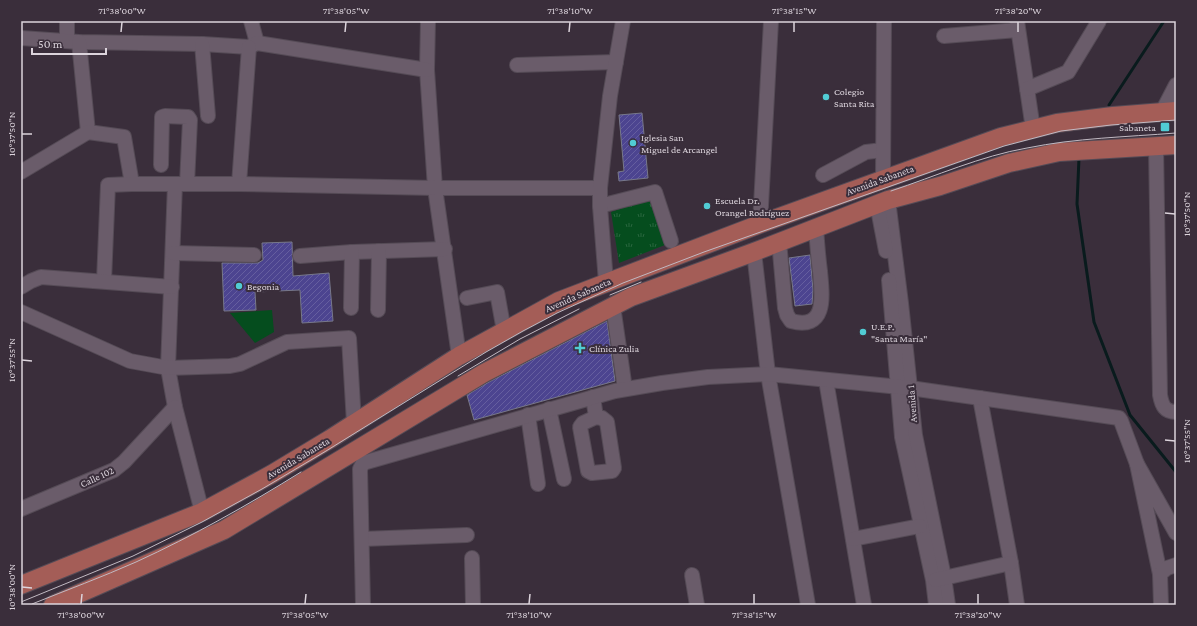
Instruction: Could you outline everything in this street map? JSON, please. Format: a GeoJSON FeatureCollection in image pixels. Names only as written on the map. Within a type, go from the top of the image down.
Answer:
{"type":"FeatureCollection","features":[{"type":"Feature","properties":{"kind":"main road","name":"Avenida Sabaneta"},"geometry":{"type":"LineString","coordinates":[[21,585],[202,512],[272,474],[459,356],[558,301],[760,224],[1001,138],[1057,123],[1114,116],[1169,112]]}},
{"type":"Feature","properties":{"kind":"main road"},"geometry":{"type":"LineString","coordinates":[[53,605],[81,599],[224,530],[484,373],[631,297],[754,252],[779,241],[883,202],[940,186],[1009,162],[1059,152],[1176,145]]}},
{"type":"Feature","properties":{"kind":"street"},"geometry":{"type":"LineString","coordinates":[[67,21],[73,42],[88,132]]}},
{"type":"Feature","properties":{"kind":"street"},"geometry":{"type":"LineString","coordinates":[[239,184],[253,45],[251,21]]}},
{"type":"Feature","properties":{"kind":"street"},"geometry":{"type":"LineString","coordinates":[[428,21],[427,70],[435,188],[459,356]]}},
{"type":"Feature","properties":{"kind":"street"},"geometry":{"type":"LineString","coordinates":[[606,282],[600,188],[610,96],[623,21]]}},
{"type":"Feature","properties":{"kind":"street"},"geometry":{"type":"LineString","coordinates":[[760,224],[771,21]]}},
{"type":"Feature","properties":{"kind":"street"},"geometry":{"type":"LineString","coordinates":[[883,179],[884,21]]}},
{"type":"Feature","properties":{"kind":"street"},"geometry":{"type":"LineString","coordinates":[[1027,89],[1068,72],[1099,21]]}},
{"type":"Feature","properties":{"kind":"street"},"geometry":{"type":"LineString","coordinates":[[944,36],[1018,26],[1033,129]]}},
{"type":"Feature","properties":{"kind":"street"},"geometry":{"type":"LineString","coordinates":[[21,38],[73,42],[253,45],[427,70]]}},
{"type":"Feature","properties":{"kind":"street"},"geometry":{"type":"LineString","coordinates":[[202,44],[208,116]]}},
{"type":"Feature","properties":{"kind":"street"},"geometry":{"type":"LineString","coordinates":[[517,65],[616,62]]}},
{"type":"Feature","properties":{"kind":"street"},"geometry":{"type":"LineString","coordinates":[[1169,112],[1176,85]]}},
{"type":"Feature","properties":{"kind":"street"},"geometry":{"type":"LineString","coordinates":[[160,165],[162,117],[188,117],[190,120],[173,253],[168,368],[175,407],[202,512]]}},
{"type":"Feature","properties":{"kind":"street"},"geometry":{"type":"LineString","coordinates":[[21,172],[88,132],[124,137],[132,184]]}},
{"type":"Feature","properties":{"kind":"street"},"geometry":{"type":"LineString","coordinates":[[1156,146],[1160,395],[1164,408],[1170,412],[1176,412]]}},
{"type":"Feature","properties":{"kind":"street"},"geometry":{"type":"LineString","coordinates":[[823,175],[866,152],[883,150]]}},
{"type":"Feature","properties":{"kind":"street"},"geometry":{"type":"LineString","coordinates":[[104,281],[108,185],[239,184],[435,188],[600,188]]}},
{"type":"Feature","properties":{"kind":"street"},"geometry":{"type":"LineString","coordinates":[[600,206],[655,192],[671,241]]}},
{"type":"Feature","properties":{"kind":"street","name":"Avenida 1"},"geometry":{"type":"LineString","coordinates":[[883,202],[887,254],[905,388],[915,435],[919,487],[938,579],[948,605]]}},
{"type":"Feature","properties":{"kind":"street"},"geometry":{"type":"LineString","coordinates":[[779,241],[785,308],[787,315],[791,321],[806,323],[813,320],[818,315],[823,299],[816,227]]}},
{"type":"Feature","properties":{"kind":"street"},"geometry":{"type":"LineString","coordinates":[[300,256],[352,252],[444,249]]}},
{"type":"Feature","properties":{"kind":"street"},"geometry":{"type":"LineString","coordinates":[[378,310],[379,251]]}},
{"type":"Feature","properties":{"kind":"street"},"geometry":{"type":"LineString","coordinates":[[351,308],[352,252]]}},
{"type":"Feature","properties":{"kind":"street"},"geometry":{"type":"LineString","coordinates":[[754,252],[768,374],[808,605]]}},
{"type":"Feature","properties":{"kind":"street"},"geometry":{"type":"LineString","coordinates":[[173,253],[254,255]]}},
{"type":"Feature","properties":{"kind":"street"},"geometry":{"type":"LineString","coordinates":[[21,287],[41,277],[172,287]]}},
{"type":"Feature","properties":{"kind":"street"},"geometry":{"type":"LineString","coordinates":[[467,298],[497,292],[504,331]]}},
{"type":"Feature","properties":{"kind":"street"},"geometry":{"type":"LineString","coordinates":[[613,306],[625,389]]}},
{"type":"Feature","properties":{"kind":"street"},"geometry":{"type":"LineString","coordinates":[[21,312],[130,361],[168,368],[230,366],[240,364],[286,342],[349,338],[354,423]]}},
{"type":"Feature","properties":{"kind":"street"},"geometry":{"type":"LineString","coordinates":[[363,605],[360,469],[363,463],[549,409],[625,389],[662,382],[708,377],[768,374],[905,388],[1119,418],[1137,464],[1160,574],[1161,605]]}},
{"type":"Feature","properties":{"kind":"street"},"geometry":{"type":"LineString","coordinates":[[826,380],[864,605]]}},
{"type":"Feature","properties":{"kind":"street"},"geometry":{"type":"LineString","coordinates":[[594,397],[596,417]]}},
{"type":"Feature","properties":{"kind":"street"},"geometry":{"type":"LineString","coordinates":[[980,398],[1011,563],[1017,605]]}},
{"type":"Feature","properties":{"kind":"street","name":"Calle 102"},"geometry":{"type":"LineString","coordinates":[[21,509],[114,470],[124,462],[175,407]]}},
{"type":"Feature","properties":{"kind":"street"},"geometry":{"type":"LineString","coordinates":[[549,409],[564,478]]}},
{"type":"Feature","properties":{"kind":"street"},"geometry":{"type":"LineString","coordinates":[[528,415],[538,484]]}},
{"type":"Feature","properties":{"kind":"street"},"geometry":{"type":"LineString","coordinates":[[1137,464],[1176,533]]}},
{"type":"Feature","properties":{"kind":"street"},"geometry":{"type":"LineString","coordinates":[[919,487],[920,526],[938,579],[936,605]]}},
{"type":"Feature","properties":{"kind":"street"},"geometry":{"type":"LineString","coordinates":[[853,538],[920,526]]}},
{"type":"Feature","properties":{"kind":"street"},"geometry":{"type":"LineString","coordinates":[[362,539],[467,535]]}},
{"type":"Feature","properties":{"kind":"street"},"geometry":{"type":"LineString","coordinates":[[472,558],[473,605]]}},
{"type":"Feature","properties":{"kind":"street"},"geometry":{"type":"LineString","coordinates":[[938,579],[1011,563]]}},
{"type":"Feature","properties":{"kind":"street"},"geometry":{"type":"LineString","coordinates":[[1160,574],[1167,568],[1176,565]]}},
{"type":"Feature","properties":{"kind":"street"},"geometry":{"type":"LineString","coordinates":[[692,575],[697,605]]}},
{"type":"Feature","properties":{"kind":"green space"},"geometry":{"type":"Polygon","coordinates":[[[649,199],[665,245],[619,263],[611,212],[649,199]]]}},
{"type":"Feature","properties":{"kind":"green space"},"geometry":{"type":"Polygon","coordinates":[[[272,310],[274,332],[255,343],[230,313],[272,310]]]}},
{"type":"Feature","properties":{"kind":"building","name":"Iglesia San Miguel de Arcangel"},"geometry":{"type":"Polygon","coordinates":[[[642,113],[648,178],[619,181],[618,172],[624,171],[619,115],[642,113]]]}},
{"type":"Feature","properties":{"kind":"building"},"geometry":{"type":"Polygon","coordinates":[[[292,242],[293,276],[329,273],[333,321],[302,323],[300,290],[255,292],[256,310],[224,311],[222,263],[258,263],[263,260],[262,243],[292,242]]]}},
{"type":"Feature","properties":{"kind":"building"},"geometry":{"type":"Polygon","coordinates":[[[810,255],[813,290],[812,304],[795,306],[789,258],[810,255]]]}},
{"type":"Feature","properties":{"kind":"building","name":"Clínica Zulia"},"geometry":{"type":"Polygon","coordinates":[[[607,321],[615,381],[474,420],[467,395],[489,382],[607,321]]]}},
{"type":"Feature","properties":{"kind":"waterway"},"geometry":{"type":"LineString","coordinates":[[1109,105],[1164,21]]}},
{"type":"Feature","properties":{"kind":"waterway"},"geometry":{"type":"LineString","coordinates":[[1079,158],[1077,204],[1094,322],[1130,415],[1176,472]]}},
{"type":"Feature","properties":{"kind":"tram line"},"geometry":{"type":"LineString","coordinates":[[21,602],[133,556],[202,522],[326,451],[486,352],[557,313],[623,283],[704,252],[1004,146],[1061,131],[1111,125],[1176,120]]}},
{"type":"Feature","properties":{"kind":"tram line"},"geometry":{"type":"LineString","coordinates":[[891,191],[976,161],[1027,148],[1082,140],[1176,133]]}},
{"type":"Feature","properties":{"kind":"tram line"},"geometry":{"type":"LineString","coordinates":[[610,295],[641,282]]}},
{"type":"Feature","properties":{"kind":"tram line"},"geometry":{"type":"LineString","coordinates":[[458,376],[520,339],[579,309]]}},
{"type":"Feature","properties":{"kind":"tram line"},"geometry":{"type":"LineString","coordinates":[[32,604],[136,562],[178,542],[220,520],[301,472]]}},
{"type":"Feature","properties":{"kind":"place","name":"Colegio Santa Rita"},"geometry":{"type":"Point","coordinates":[826,97]}},
{"type":"Feature","properties":{"kind":"place","name":"Sabaneta"},"geometry":{"type":"Point","coordinates":[1165,127]}},
{"type":"Feature","properties":{"kind":"place","name":"Iglesia San Miguel de Arcangel"},"geometry":{"type":"Point","coordinates":[633,143]}},
{"type":"Feature","properties":{"kind":"place","name":"Escuela Dr. Orangel Rodríguez"},"geometry":{"type":"Point","coordinates":[707,206]}},
{"type":"Feature","properties":{"kind":"place","name":"Begonia"},"geometry":{"type":"Point","coordinates":[239,286]}},
{"type":"Feature","properties":{"kind":"place","name":"U.E.P. \"Santa María\""},"geometry":{"type":"Point","coordinates":[863,332]}},
{"type":"Feature","properties":{"kind":"place","name":"Clínica Zulia"},"geometry":{"type":"Point","coordinates":[580,348]}}]}
